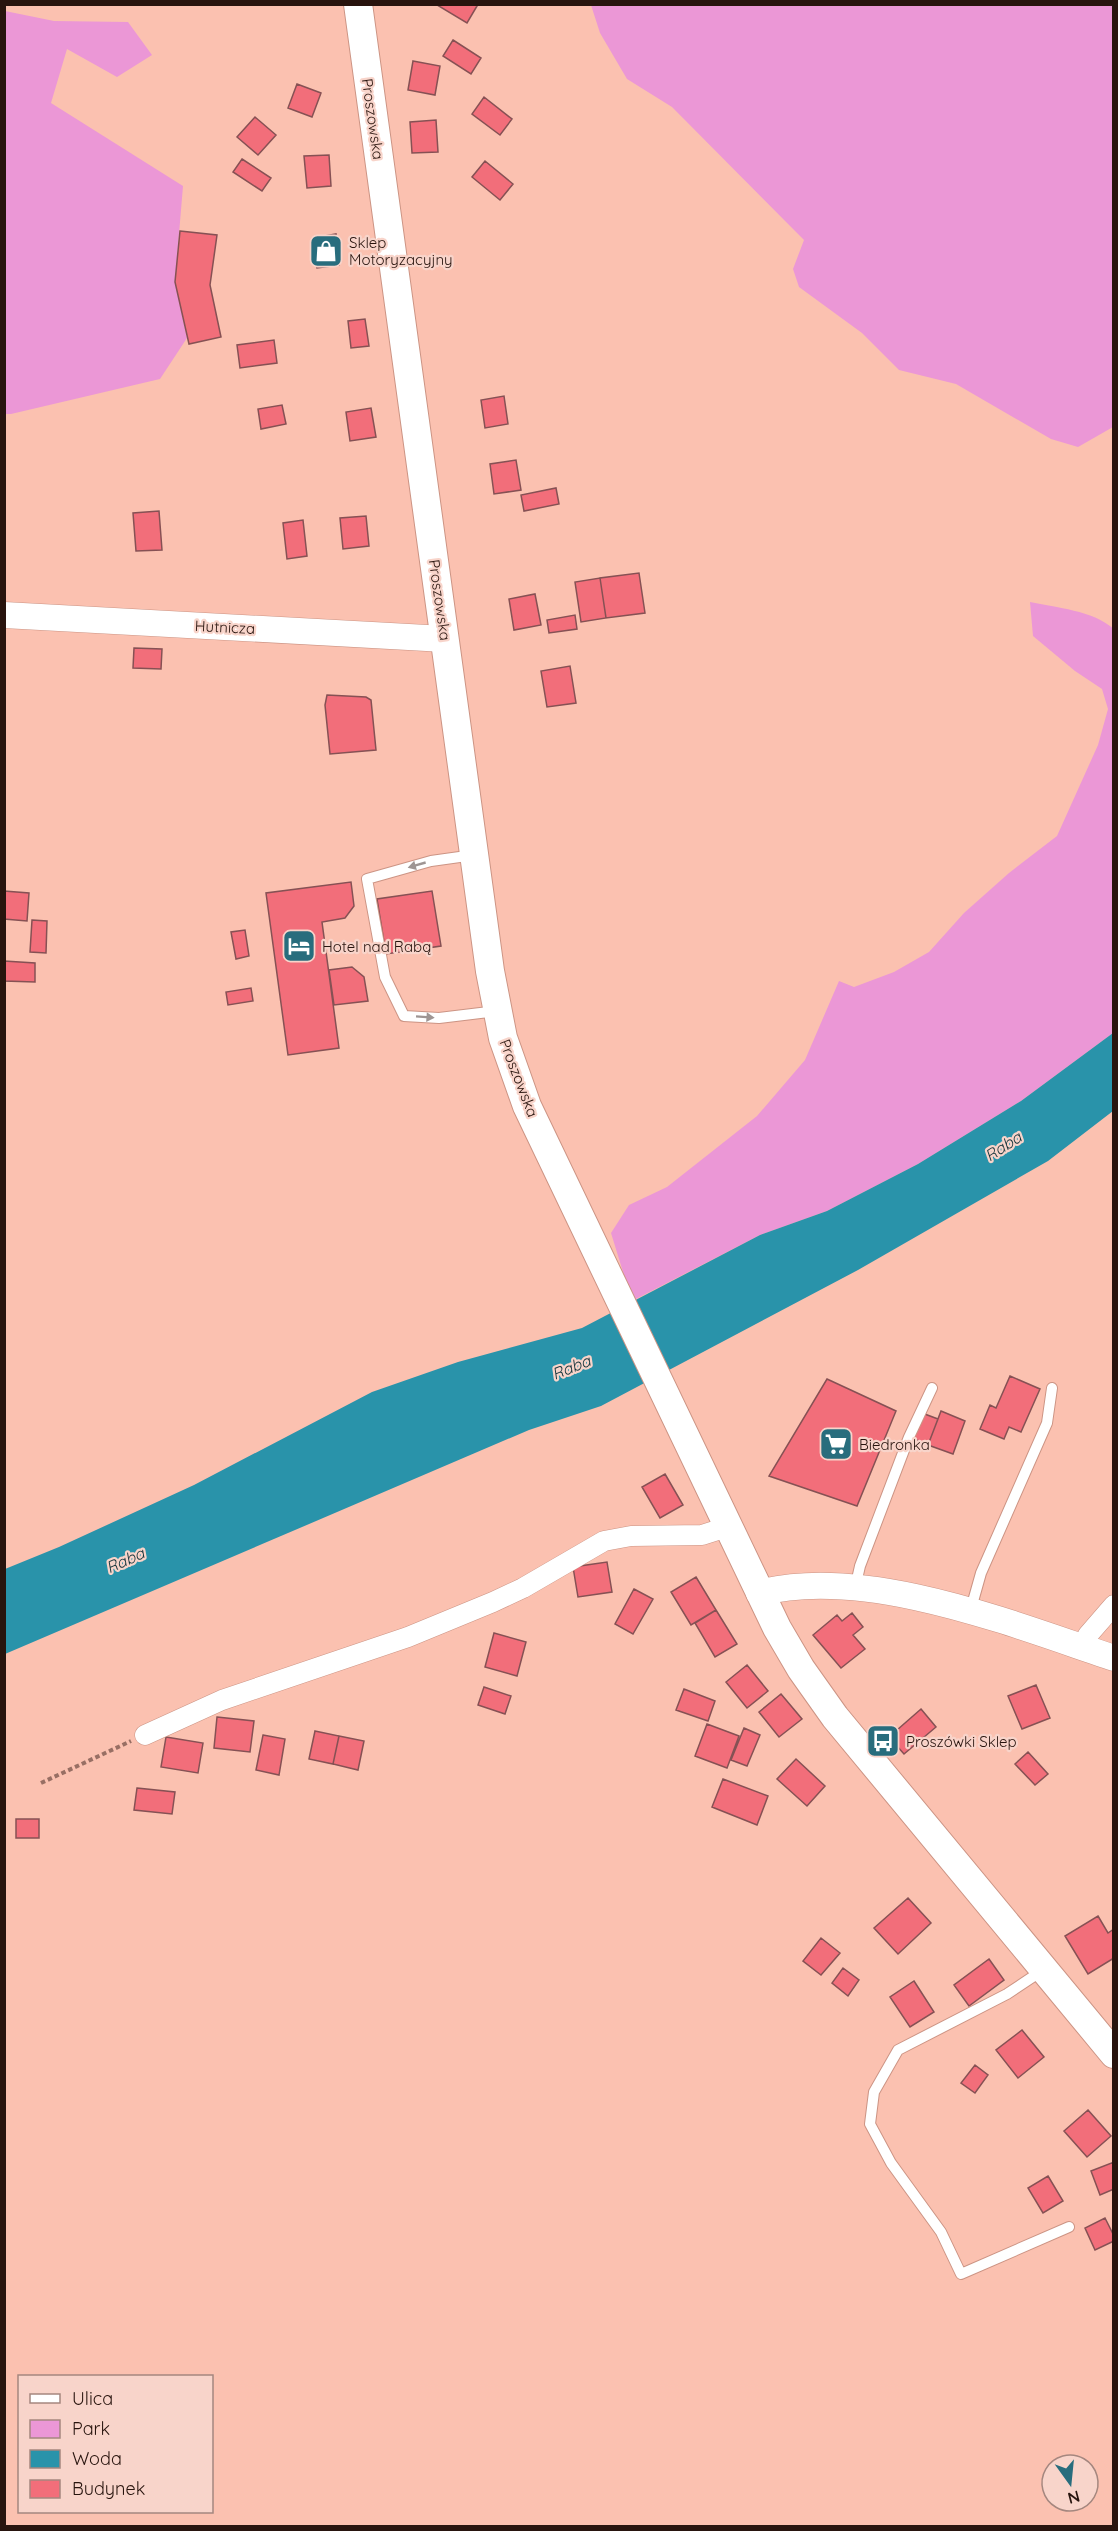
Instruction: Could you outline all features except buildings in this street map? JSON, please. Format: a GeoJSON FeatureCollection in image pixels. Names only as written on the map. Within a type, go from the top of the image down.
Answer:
{"type":"FeatureCollection","features":[{"type":"Feature","properties":{"kind":"main road","name":"Proszowska"},"geometry":{"type":"LineString","coordinates":[[358,4],[497,1011],[502,1038],[527,1106],[759,1593],[801,1669],[835,1717],[1113,2054]]}},
{"type":"Feature","properties":{"kind":"street","name":"Hutnicza"},"geometry":{"type":"LineString","coordinates":[[4,615],[445,639]]}},
{"type":"Feature","properties":{"kind":"street"},"geometry":{"type":"LineString","coordinates":[[145,1735],[222,1700],[408,1637],[493,1602],[523,1588],[604,1541],[631,1536],[702,1535],[727,1527]]}},
{"type":"Feature","properties":{"kind":"street"},"geometry":{"type":"LineString","coordinates":[[759,1593],[789,1587],[833,1586],[903,1595],[970,1612],[1113,1658]]}},
{"type":"Feature","properties":{"kind":"street"},"geometry":{"type":"LineString","coordinates":[[1082,1648],[1088,1635],[1113,1605]]}},
{"type":"Feature","properties":{"kind":"lane"},"geometry":{"type":"LineString","coordinates":[[475,855],[431,861],[367,879],[386,977],[404,1016],[439,1018],[497,1011]]}},
{"type":"Feature","properties":{"kind":"lane"},"geometry":{"type":"LineString","coordinates":[[855,1588],[860,1566],[909,1437],[932,1388]]}},
{"type":"Feature","properties":{"kind":"lane"},"geometry":{"type":"LineString","coordinates":[[970,1612],[981,1573],[1047,1423],[1052,1388]]}},
{"type":"Feature","properties":{"kind":"lane"},"geometry":{"type":"LineString","coordinates":[[1043,1970],[1007,1994],[898,2050],[874,2092],[870,2124],[891,2163],[941,2232],[961,2274],[1069,2227]]}},
{"type":"Feature","properties":{"kind":"path"},"geometry":{"type":"LineString","coordinates":[[41,1783],[145,1735]]}},
{"type":"Feature","properties":{"kind":"green space"},"geometry":{"type":"Polygon","coordinates":[[[591,5],[1113,5],[1113,427],[1078,447],[1051,439],[956,384],[899,370],[862,333],[799,287],[793,269],[804,240],[672,107],[627,79],[600,33],[591,5]]]}},
{"type":"Feature","properties":{"kind":"green space"},"geometry":{"type":"Polygon","coordinates":[[[5,11],[54,21],[128,22],[152,55],[117,77],[67,49],[51,103],[183,186],[175,282],[187,338],[160,379],[11,414],[5,414],[5,11]]]}},
{"type":"Feature","properties":{"kind":"green space"},"geometry":{"type":"Polygon","coordinates":[[[1030,602],[1085,614],[1114,629],[1113,1033],[1021,1101],[918,1164],[827,1211],[760,1235],[632,1301],[611,1233],[629,1205],[667,1187],[757,1116],[805,1060],[839,981],[854,987],[894,972],[929,952],[964,913],[1009,873],[1057,836],[1098,745],[1108,709],[1102,689],[1075,671],[1033,636],[1030,602]]]}},
{"type":"Feature","properties":{"kind":"water","name":"Raba"},"geometry":{"type":"Polygon","coordinates":[[[1113,1033],[1113,1111],[1048,1161],[858,1270],[601,1406],[529,1430],[5,1654],[5,1569],[59,1547],[194,1485],[372,1392],[458,1362],[582,1328],[760,1235],[827,1211],[918,1164],[1021,1101],[1113,1033]]]}},
{"type":"Feature","properties":{"kind":"place","name":"Sklep Motoryzacyjny"},"geometry":{"type":"Point","coordinates":[326,251]}},
{"type":"Feature","properties":{"kind":"place","name":"Hotel nad Rabą"},"geometry":{"type":"Point","coordinates":[299,946]}},
{"type":"Feature","properties":{"kind":"place","name":"Biedronka"},"geometry":{"type":"Point","coordinates":[836,1444]}},
{"type":"Feature","properties":{"kind":"place","name":"Proszówki Sklep"},"geometry":{"type":"Point","coordinates":[883,1741]}}]}
